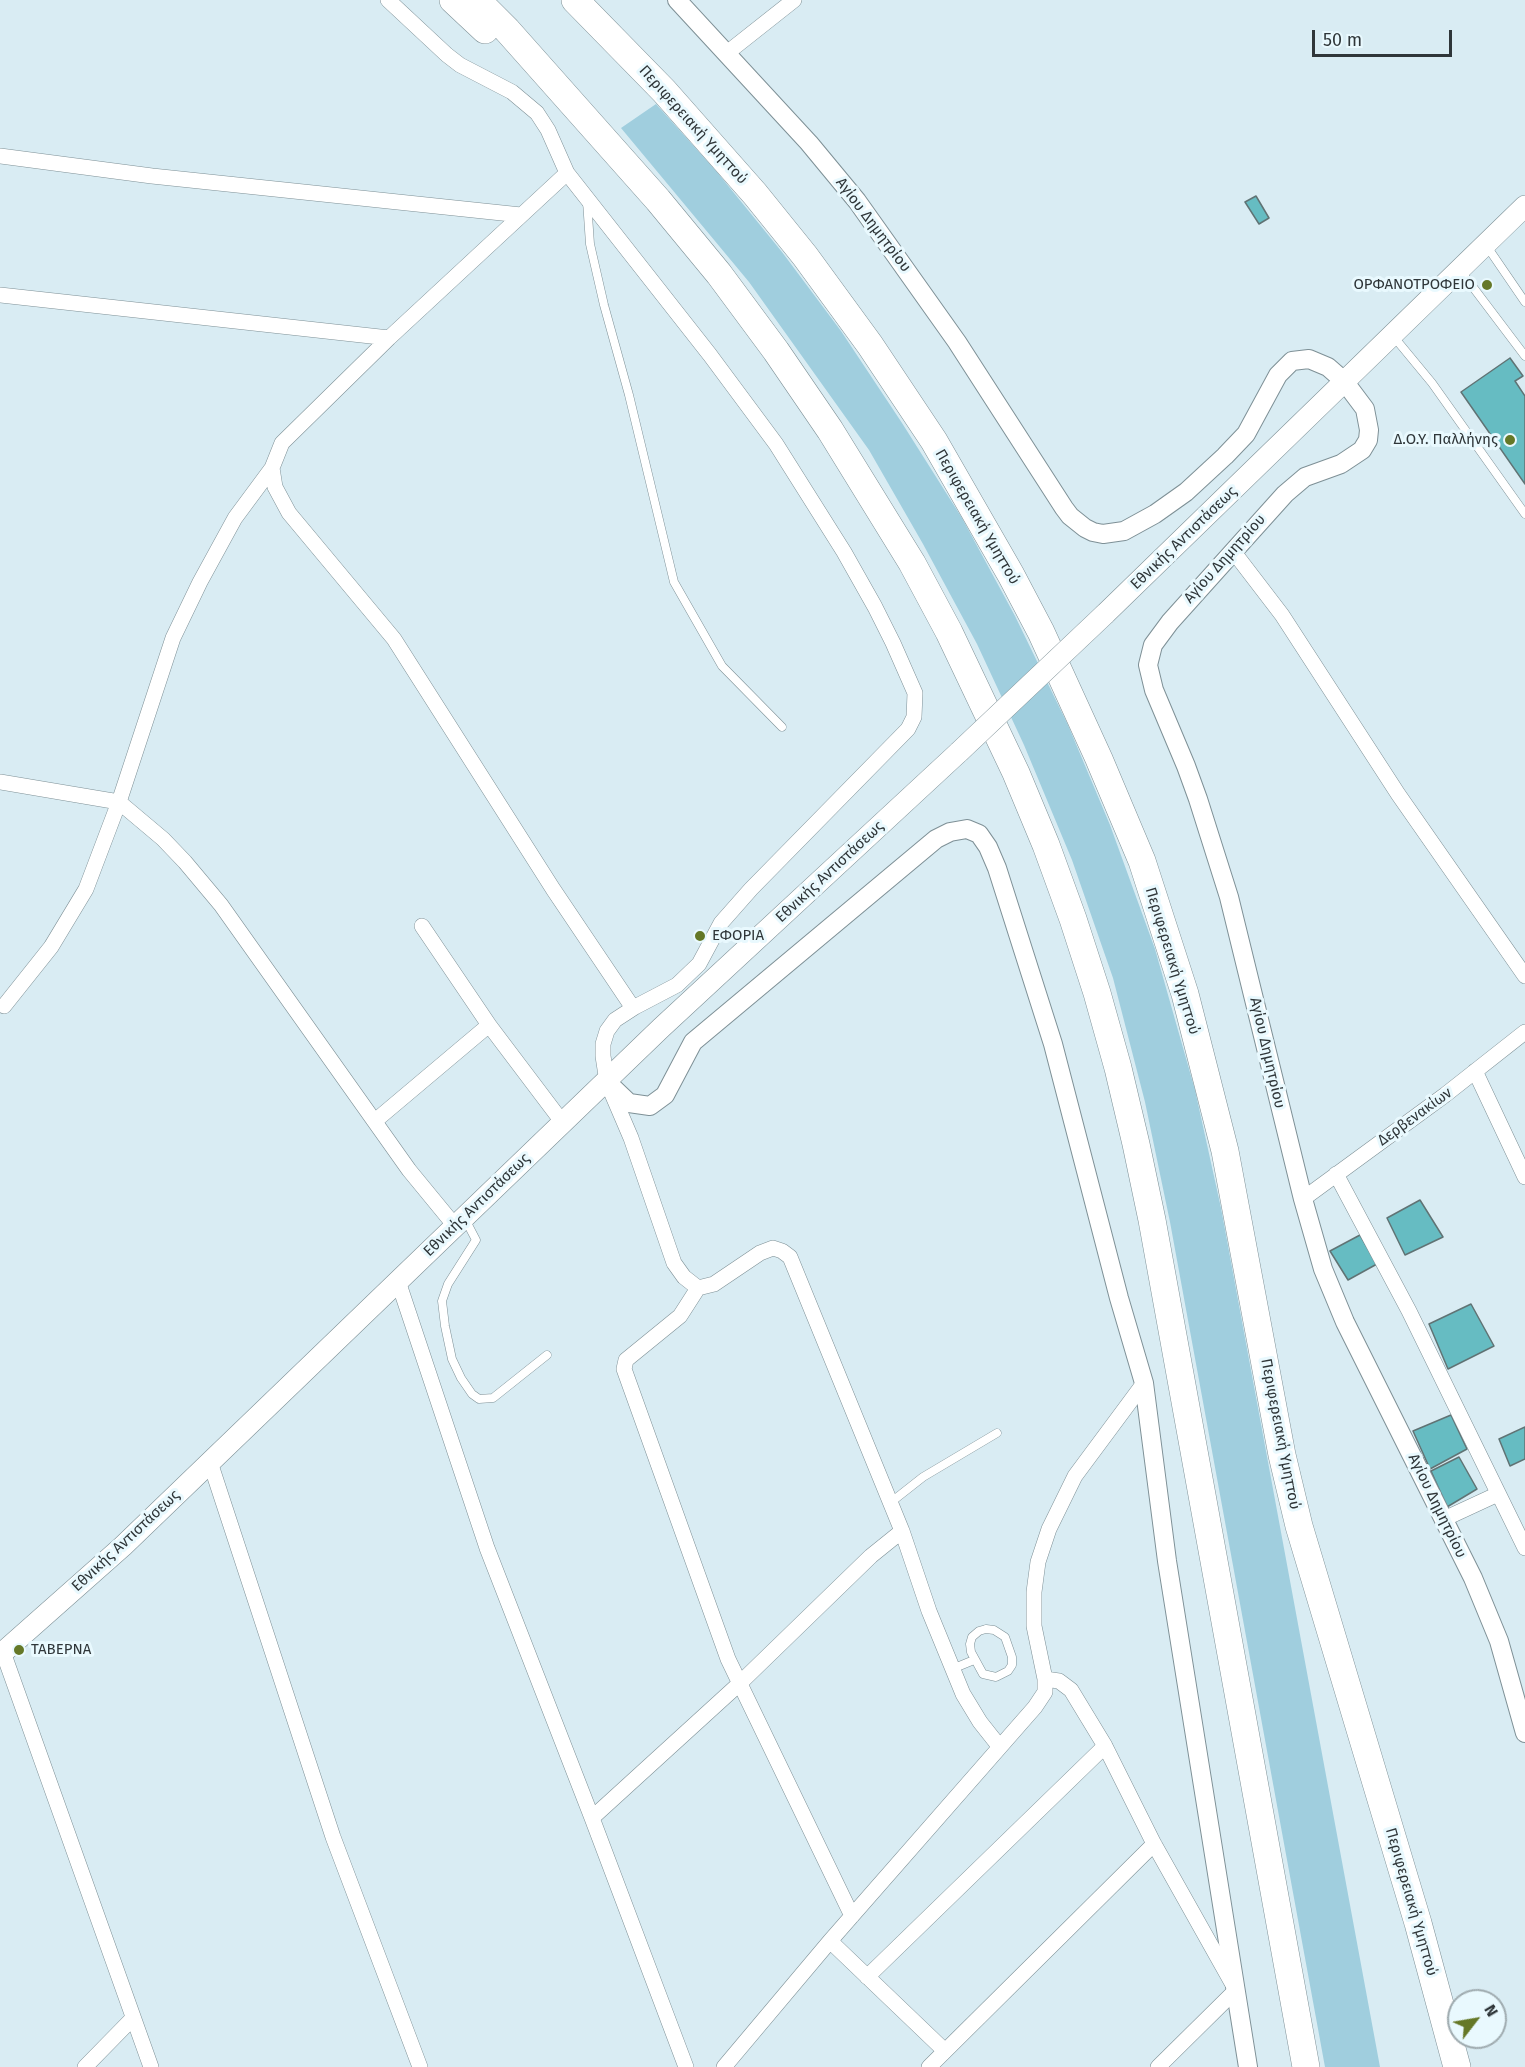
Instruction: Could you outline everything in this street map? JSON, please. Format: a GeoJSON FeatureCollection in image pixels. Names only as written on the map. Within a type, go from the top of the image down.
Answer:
{"type":"FeatureCollection","features":[{"type":"Feature","properties":{"kind":"highway"},"geometry":{"type":"LineString","coordinates":[[453,0],[595,128]]}},
{"type":"Feature","properties":{"kind":"highway"},"geometry":{"type":"LineString","coordinates":[[477,0],[507,30],[658,200],[719,274],[776,351],[872,496],[912,563],[984,702],[1016,773],[1065,898],[1097,993],[1137,1144],[1306,2067]]}},
{"type":"Feature","properties":{"kind":"highway","name":"Περιφερειακή Υμηττού"},"geometry":{"type":"LineString","coordinates":[[575,0],[664,91],[755,194],[805,256],[870,345],[934,441],[1011,575],[1041,632],[1099,759],[1142,861],[1185,994],[1225,1151],[1282,1455],[1299,1526],[1418,1923],[1457,2067]]}},
{"type":"Feature","properties":{"kind":"main road","name":"Εθνικής Αντιστάσεως"},"geometry":{"type":"LineString","coordinates":[[2,1654],[123,1546],[670,1020],[1105,614],[1525,206]]}},
{"type":"Feature","properties":{"kind":"street"},"geometry":{"type":"LineString","coordinates":[[388,0],[454,60],[512,92],[537,114],[548,130],[567,173],[770,435],[844,552],[894,643],[915,693],[914,717],[908,729],[751,889],[721,923],[699,964],[677,985],[615,1020],[607,1031],[603,1044],[607,1082],[631,1138],[674,1263],[684,1277],[698,1288]]}},
{"type":"Feature","properties":{"kind":"street","name":"Αγίου Δημητρίου"},"geometry":{"type":"LineString","coordinates":[[677,0],[809,143],[862,208],[957,342],[1064,508],[1078,524],[1093,532],[1113,534],[1124,531],[1155,514],[1186,492],[1246,434],[1278,375],[1292,361],[1309,359],[1328,367],[1344,381],[1365,409],[1369,419],[1368,440],[1362,450],[1347,460],[1316,472],[1295,484],[1161,634],[1153,645],[1148,665],[1154,690],[1198,799],[1229,897],[1303,1199],[1323,1269],[1338,1307],[1444,1519],[1492,1623],[1513,1686],[1525,1732]]}},
{"type":"Feature","properties":{"kind":"street"},"geometry":{"type":"LineString","coordinates":[[727,53],[794,0]]}},
{"type":"Feature","properties":{"kind":"street"},"geometry":{"type":"LineString","coordinates":[[0,156],[152,176],[521,215]]}},
{"type":"Feature","properties":{"kind":"street"},"geometry":{"type":"LineString","coordinates":[[4,1006],[51,947],[86,889],[119,802],[173,638],[235,518],[272,468],[282,443],[389,338],[567,173]]}},
{"type":"Feature","properties":{"kind":"street"},"geometry":{"type":"LineString","coordinates":[[0,296],[389,338]]}},
{"type":"Feature","properties":{"kind":"street"},"geometry":{"type":"LineString","coordinates":[[272,468],[275,487],[289,513],[394,639],[553,889],[633,1008]]}},
{"type":"Feature","properties":{"kind":"street"},"geometry":{"type":"LineString","coordinates":[[1233,551],[1282,615],[1398,794],[1525,976]]}},
{"type":"Feature","properties":{"kind":"street"},"geometry":{"type":"LineString","coordinates":[[0,782],[119,802],[163,839],[215,897],[430,1198],[460,1222]]}},
{"type":"Feature","properties":{"kind":"street"},"geometry":{"type":"LineString","coordinates":[[607,1082],[629,1103],[650,1106],[665,1095],[693,1042],[936,839],[950,832],[967,829],[979,834],[988,847],[997,868],[1053,1044],[1119,1298],[1144,1383],[1167,1561],[1248,2067]]}},
{"type":"Feature","properties":{"kind":"street"},"geometry":{"type":"LineString","coordinates":[[422,926],[489,1025],[563,1123]]}},
{"type":"Feature","properties":{"kind":"street"},"geometry":{"type":"LineString","coordinates":[[375,1120],[489,1025]]}},
{"type":"Feature","properties":{"kind":"street","name":"Δερβενακίων"},"geometry":{"type":"LineString","coordinates":[[1303,1199],[1525,1032]]}},
{"type":"Feature","properties":{"kind":"street"},"geometry":{"type":"LineString","coordinates":[[1475,1071],[1525,1176]]}},
{"type":"Feature","properties":{"kind":"street"},"geometry":{"type":"LineString","coordinates":[[1336,1174],[1409,1311],[1525,1548]]}},
{"type":"Feature","properties":{"kind":"street"},"geometry":{"type":"LineString","coordinates":[[852,1916],[739,1684],[624,1369],[626,1360],[680,1316],[698,1288],[714,1284],[760,1252],[773,1248],[790,1257],[902,1531],[929,1611],[952,1669],[963,1694],[980,1722],[999,1746]]}},
{"type":"Feature","properties":{"kind":"street"},"geometry":{"type":"LineString","coordinates":[[398,1281],[487,1548],[686,2067]]}},
{"type":"Feature","properties":{"kind":"street"},"geometry":{"type":"LineString","coordinates":[[724,2067],[830,1941],[1035,1707],[1045,1692],[1045,1679],[1034,1626],[1034,1592],[1038,1562],[1049,1529],[1075,1476],[1144,1383]]}},
{"type":"Feature","properties":{"kind":"street"},"geometry":{"type":"LineString","coordinates":[[210,1462],[333,1837],[420,2067]]}},
{"type":"Feature","properties":{"kind":"street"},"geometry":{"type":"LineString","coordinates":[[1444,1519],[1498,1494]]}},
{"type":"Feature","properties":{"kind":"street"},"geometry":{"type":"LineString","coordinates":[[592,1818],[739,1684],[871,1556],[902,1531]]}},
{"type":"Feature","properties":{"kind":"street"},"geometry":{"type":"LineString","coordinates":[[2,1654],[151,2067]]}},
{"type":"Feature","properties":{"kind":"street"},"geometry":{"type":"LineString","coordinates":[[1045,1679],[1059,1681],[1071,1690],[1105,1746],[1154,1844],[1236,1990]]}},
{"type":"Feature","properties":{"kind":"street"},"geometry":{"type":"LineString","coordinates":[[867,1977],[1105,1746]]}},
{"type":"Feature","properties":{"kind":"street"},"geometry":{"type":"LineString","coordinates":[[929,2067],[1154,1844]]}},
{"type":"Feature","properties":{"kind":"street"},"geometry":{"type":"LineString","coordinates":[[830,1941],[945,2050]]}},
{"type":"Feature","properties":{"kind":"street"},"geometry":{"type":"LineString","coordinates":[[1158,2067],[1236,1990]]}},
{"type":"Feature","properties":{"kind":"street"},"geometry":{"type":"LineString","coordinates":[[85,2067],[134,2018]]}},
{"type":"Feature","properties":{"kind":"lane"},"geometry":{"type":"LineString","coordinates":[[587,200],[590,244],[601,295],[629,395],[674,582],[722,666],[782,727]]}},
{"type":"Feature","properties":{"kind":"lane"},"geometry":{"type":"LineString","coordinates":[[1485,244],[1525,302]]}},
{"type":"Feature","properties":{"kind":"lane"},"geometry":{"type":"LineString","coordinates":[[1459,268],[1525,356]]}},
{"type":"Feature","properties":{"kind":"lane"},"geometry":{"type":"LineString","coordinates":[[1392,335],[1432,383],[1525,514]]}},
{"type":"Feature","properties":{"kind":"lane"},"geometry":{"type":"LineString","coordinates":[[460,1222],[476,1240],[448,1284],[442,1301],[452,1359],[461,1378],[472,1394],[479,1399],[493,1398],[546,1355]]}},
{"type":"Feature","properties":{"kind":"lane"},"geometry":{"type":"LineString","coordinates":[[889,1503],[923,1477],[997,1433]]}},
{"type":"Feature","properties":{"kind":"lane"},"geometry":{"type":"LineString","coordinates":[[994,1630],[1005,1637],[1012,1657],[1012,1665],[1008,1671],[996,1677],[989,1677],[982,1674],[974,1660],[970,1644],[972,1637],[979,1631],[994,1630]]}},
{"type":"Feature","properties":{"kind":"lane"},"geometry":{"type":"LineString","coordinates":[[952,1669],[974,1660]]}},
{"type":"Feature","properties":{"kind":"shaded area"},"geometry":{"type":"Polygon","coordinates":[[[656,104],[717,172],[782,252],[841,331],[962,518],[1015,616],[1068,725],[1110,825],[1155,949],[1195,1090],[1221,1208],[1380,2067],[1325,2067],[1170,1222],[1145,1102],[1113,978],[1072,860],[1024,745],[977,644],[869,450],[749,282],[621,128],[656,104]]]}},
{"type":"Feature","properties":{"kind":"building"},"geometry":{"type":"Polygon","coordinates":[[[1256,196],[1269,218],[1259,224],[1245,202],[1256,196]]]}},
{"type":"Feature","properties":{"kind":"building","name":"Δ.Ο.Υ. Παλλήνης"},"geometry":{"type":"Polygon","coordinates":[[[1510,358],[1523,376],[1515,381],[1525,396],[1525,484],[1461,392],[1510,358]]]}},
{"type":"Feature","properties":{"kind":"building"},"geometry":{"type":"Polygon","coordinates":[[[1420,1200],[1443,1237],[1405,1255],[1387,1218],[1420,1200]]]}},
{"type":"Feature","properties":{"kind":"building"},"geometry":{"type":"Polygon","coordinates":[[[1360,1235],[1377,1264],[1348,1280],[1330,1251],[1360,1235]]]}},
{"type":"Feature","properties":{"kind":"building"},"geometry":{"type":"Polygon","coordinates":[[[1471,1304],[1494,1346],[1448,1369],[1429,1324],[1471,1304]]]}},
{"type":"Feature","properties":{"kind":"building"},"geometry":{"type":"Polygon","coordinates":[[[1451,1415],[1467,1449],[1430,1469],[1413,1431],[1451,1415]]]}},
{"type":"Feature","properties":{"kind":"building"},"geometry":{"type":"Polygon","coordinates":[[[1525,1427],[1525,1459],[1510,1466],[1499,1439],[1525,1427]]]}},
{"type":"Feature","properties":{"kind":"building"},"geometry":{"type":"Polygon","coordinates":[[[1459,1457],[1477,1489],[1447,1507],[1431,1471],[1459,1457]]]}},
{"type":"Feature","properties":{"kind":"place","name":"ΟΡΦΑΝΟΤΡΟΦΕΙΟ"},"geometry":{"type":"Point","coordinates":[1487,285]}},
{"type":"Feature","properties":{"kind":"place","name":"Δ.Ο.Υ. Παλλήνης"},"geometry":{"type":"Point","coordinates":[1510,440]}},
{"type":"Feature","properties":{"kind":"place","name":"ΕΦΟΡΙΑ"},"geometry":{"type":"Point","coordinates":[700,936]}},
{"type":"Feature","properties":{"kind":"place","name":"ΤΑΒΕΡΝΑ"},"geometry":{"type":"Point","coordinates":[19,1650]}}]}
